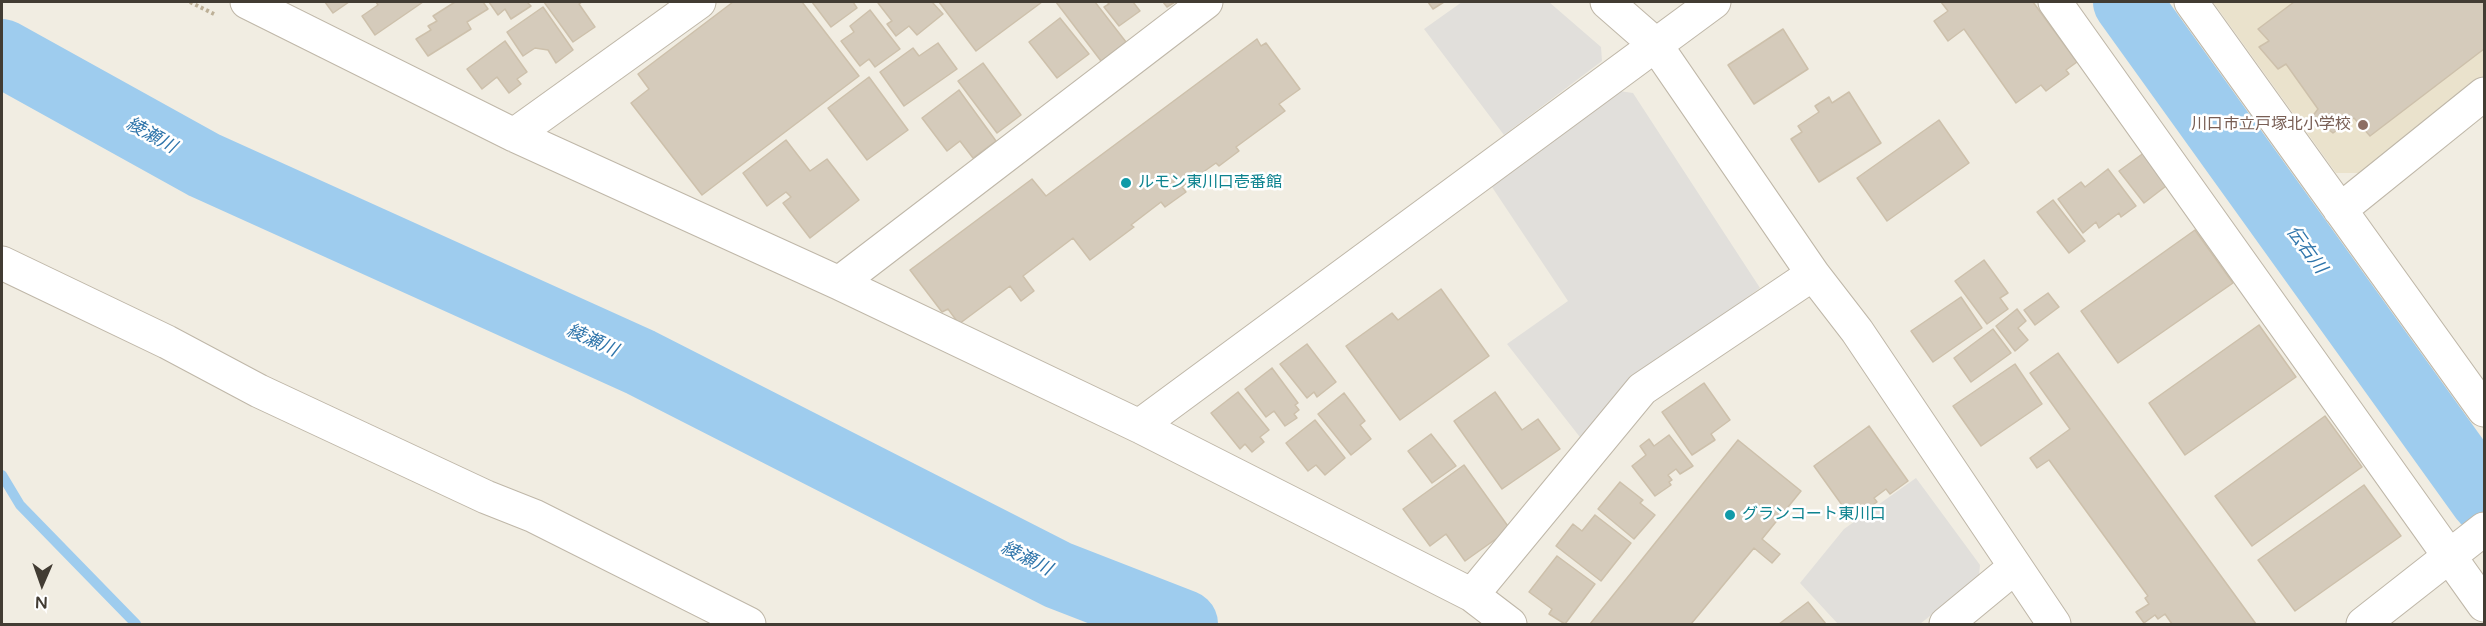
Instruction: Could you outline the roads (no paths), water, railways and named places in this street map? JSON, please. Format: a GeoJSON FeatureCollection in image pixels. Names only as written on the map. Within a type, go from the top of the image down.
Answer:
{"type":"FeatureCollection","features":[{"type":"Feature","properties":{"kind":"street"},"geometry":{"type":"LineString","coordinates":[[247,2],[514,135],[839,283],[1139,426],[1472,595],[1510,624]]}},
{"type":"Feature","properties":{"kind":"street"},"geometry":{"type":"LineString","coordinates":[[514,135],[699,2]]}},
{"type":"Feature","properties":{"kind":"street"},"geometry":{"type":"LineString","coordinates":[[839,283],[1206,2]]}},
{"type":"Feature","properties":{"kind":"street"},"geometry":{"type":"LineString","coordinates":[[1607,2],[1655,44],[1813,274],[1857,331],[2054,624]]}},
{"type":"Feature","properties":{"kind":"street"},"geometry":{"type":"LineString","coordinates":[[1139,426],[1714,2]]}},
{"type":"Feature","properties":{"kind":"street"},"geometry":{"type":"LineString","coordinates":[[2055,2],[2484,605]]}},
{"type":"Feature","properties":{"kind":"street"},"geometry":{"type":"LineString","coordinates":[[2191,2],[2484,410]]}},
{"type":"Feature","properties":{"kind":"street"},"geometry":{"type":"LineString","coordinates":[[2340,210],[2484,94]]}},
{"type":"Feature","properties":{"kind":"street"},"geometry":{"type":"LineString","coordinates":[[2,262],[167,342],[259,391],[534,516],[748,624]]}},
{"type":"Feature","properties":{"kind":"street"},"geometry":{"type":"LineString","coordinates":[[1472,595],[1642,389],[1813,274]]}},
{"type":"Feature","properties":{"kind":"street"},"geometry":{"type":"LineString","coordinates":[[2363,624],[2484,529]]}},
{"type":"Feature","properties":{"kind":"street"},"geometry":{"type":"LineString","coordinates":[[1946,624],[2015,567]]}},
{"type":"Feature","properties":{"kind":"waterway","name":"伝右川"},"geometry":{"type":"LineString","coordinates":[[2127,2],[2484,499]]}},
{"type":"Feature","properties":{"kind":"waterway","name":"綾瀬川"},"geometry":{"type":"LineString","coordinates":[[2,53],[204,165],[640,362],[1058,575],[1184,624]]}},
{"type":"Feature","properties":{"kind":"waterway"},"geometry":{"type":"LineString","coordinates":[[2,475],[20,505],[136,624]]}},
{"type":"Feature","properties":{"kind":"place","name":"川口市立戸塚北小学校"},"geometry":{"type":"Point","coordinates":[2363,125]}},
{"type":"Feature","properties":{"kind":"place","name":"ルモン東川口壱番館"},"geometry":{"type":"Point","coordinates":[1126,183]}},
{"type":"Feature","properties":{"kind":"place","name":"グランコート東川口"},"geometry":{"type":"Point","coordinates":[1730,515]}}]}
